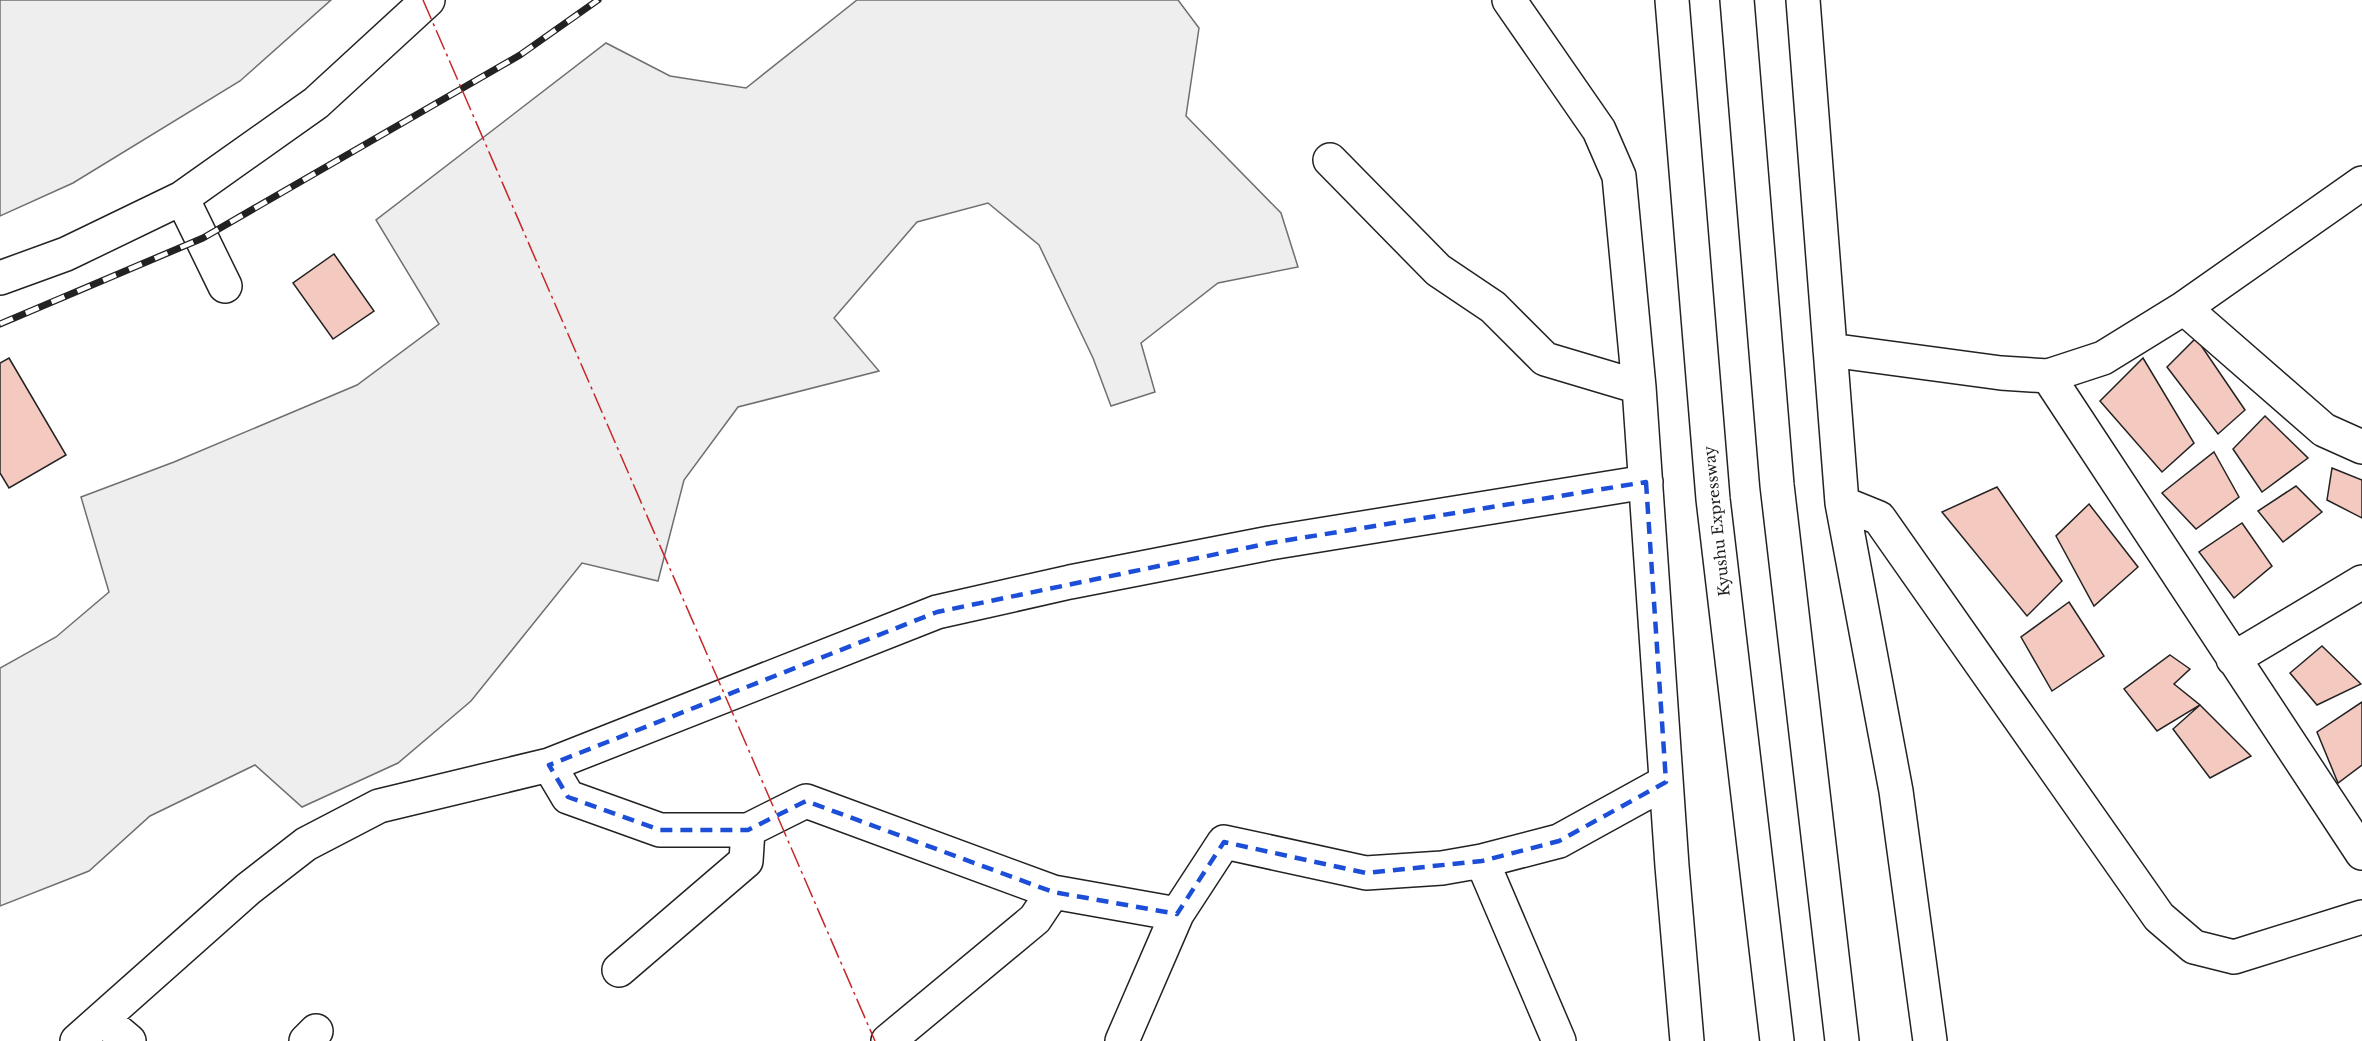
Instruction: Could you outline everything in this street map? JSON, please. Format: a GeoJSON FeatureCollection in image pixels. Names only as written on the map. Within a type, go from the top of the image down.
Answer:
{"type":"FeatureCollection","features":[{"type":"Feature","properties":{"kind":"main road"},"geometry":{"type":"LineString","coordinates":[[0,278],[66,254],[182,198],[316,103],[428,0]]}},
{"type":"Feature","properties":{"kind":"main road"},"geometry":{"type":"LineString","coordinates":[[1509,0],[1599,130],[1619,176],[1640,387],[1666,782],[1687,1041]]}},
{"type":"Feature","properties":{"kind":"main road","name":"Kyushu Expressway"},"geometry":{"type":"LineString","coordinates":[[1672,0],[1713,499],[1777,1041]]}},
{"type":"Feature","properties":{"kind":"main road"},"geometry":{"type":"LineString","coordinates":[[1737,0],[1777,484],[1842,1041]]}},
{"type":"Feature","properties":{"kind":"main road"},"geometry":{"type":"LineString","coordinates":[[1803,0],[1842,503],[1896,791],[1930,1041]]}},
{"type":"Feature","properties":{"kind":"main road"},"geometry":{"type":"LineString","coordinates":[[1330,160],[1438,270],[1493,307],[1545,359],[1640,387]]}},
{"type":"Feature","properties":{"kind":"main road"},"geometry":{"type":"LineString","coordinates":[[1830,350],[2001,373],[2048,376],[2103,358],[2184,308],[2362,183]]}},
{"type":"Feature","properties":{"kind":"main road"},"geometry":{"type":"LineString","coordinates":[[182,198],[225,286]]}},
{"type":"Feature","properties":{"kind":"main road"},"geometry":{"type":"LineString","coordinates":[[2184,308],[2325,430],[2362,447]]}},
{"type":"Feature","properties":{"kind":"main road"},"geometry":{"type":"LineString","coordinates":[[2048,376],[2362,853]]}},
{"type":"Feature","properties":{"kind":"main road"},"geometry":{"type":"LineString","coordinates":[[77,1041],[248,890],[306,844],[379,806],[549,765],[937,612],[1070,582],[1270,543],[1646,482]]}},
{"type":"Feature","properties":{"kind":"main road"},"geometry":{"type":"LineString","coordinates":[[1842,503],[1879,518],[2159,917],[2194,947],[2235,957],[2362,917]]}},
{"type":"Feature","properties":{"kind":"main road"},"geometry":{"type":"LineString","coordinates":[[2233,660],[2362,582]]}},
{"type":"Feature","properties":{"kind":"main road"},"geometry":{"type":"LineString","coordinates":[[549,765],[568,797],[660,830],[748,830],[806,801],[1053,892],[1177,914]]}},
{"type":"Feature","properties":{"kind":"main road"},"geometry":{"type":"LineString","coordinates":[[1122,1041],[1177,914],[1224,842],[1366,873],[1442,868],[1482,861],[1559,841],[1666,782]]}},
{"type":"Feature","properties":{"kind":"main road"},"geometry":{"type":"LineString","coordinates":[[619,970],[746,861],[748,830]]}},
{"type":"Feature","properties":{"kind":"main road"},"geometry":{"type":"LineString","coordinates":[[1482,861],[1555,1040]]}},
{"type":"Feature","properties":{"kind":"main road"},"geometry":{"type":"LineString","coordinates":[[888,1041],[1035,919],[1053,892]]}},
{"type":"Feature","properties":{"kind":"main road"},"geometry":{"type":"LineString","coordinates":[[103,1018],[129,1041]]}},
{"type":"Feature","properties":{"kind":"highlighted area"},"geometry":{"type":"Polygon","coordinates":[[[1646,482],[1666,782],[1559,841],[1482,861],[1366,873],[1224,842],[1177,914],[1053,892],[806,801],[748,830],[660,830],[568,797],[549,765],[937,612],[1270,543],[1646,482]]]}},
{"type":"Feature","properties":{"kind":"shaded area"},"geometry":{"type":"Polygon","coordinates":[[[0,0],[331,0],[240,81],[73,183],[0,216],[0,0]]]}},
{"type":"Feature","properties":{"kind":"shaded area"},"geometry":{"type":"Polygon","coordinates":[[[857,0],[1178,0],[1199,28],[1186,116],[1281,213],[1298,267],[1218,283],[1141,343],[1155,392],[1111,406],[1093,358],[1039,245],[988,203],[917,222],[834,318],[879,371],[738,407],[684,480],[658,581],[582,563],[471,701],[398,763],[302,807],[255,765],[150,816],[89,871],[0,906],[0,668],[56,637],[109,592],[81,497],[174,462],[357,385],[439,324],[376,220],[606,43],[670,76],[746,88],[857,0]]]}},
{"type":"Feature","properties":{"kind":"building"},"geometry":{"type":"Polygon","coordinates":[[[334,254],[374,311],[333,339],[293,283],[334,254]]]}},
{"type":"Feature","properties":{"kind":"building"},"geometry":{"type":"Polygon","coordinates":[[[2196,338],[2245,410],[2218,434],[2167,367],[2196,338]]]}},
{"type":"Feature","properties":{"kind":"building"},"geometry":{"type":"Polygon","coordinates":[[[9,358],[66,455],[9,488],[0,473],[0,363],[9,358]]]}},
{"type":"Feature","properties":{"kind":"building"},"geometry":{"type":"Polygon","coordinates":[[[2143,358],[2194,443],[2162,472],[2100,401],[2143,358]]]}},
{"type":"Feature","properties":{"kind":"building"},"geometry":{"type":"Polygon","coordinates":[[[2265,416],[2308,458],[2262,492],[2233,449],[2265,416]]]}},
{"type":"Feature","properties":{"kind":"building"},"geometry":{"type":"Polygon","coordinates":[[[2214,452],[2239,497],[2196,529],[2162,493],[2214,452]]]}},
{"type":"Feature","properties":{"kind":"building"},"geometry":{"type":"Polygon","coordinates":[[[2332,468],[2362,480],[2362,518],[2327,500],[2332,468]]]}},
{"type":"Feature","properties":{"kind":"building"},"geometry":{"type":"Polygon","coordinates":[[[2296,486],[2322,512],[2283,542],[2258,511],[2296,486]]]}},
{"type":"Feature","properties":{"kind":"building"},"geometry":{"type":"Polygon","coordinates":[[[1997,487],[2062,581],[2027,616],[1942,512],[1997,487]]]}},
{"type":"Feature","properties":{"kind":"building"},"geometry":{"type":"Polygon","coordinates":[[[2089,504],[2138,567],[2094,606],[2056,536],[2089,504]]]}},
{"type":"Feature","properties":{"kind":"building"},"geometry":{"type":"Polygon","coordinates":[[[2242,523],[2272,566],[2234,598],[2199,552],[2242,523]]]}},
{"type":"Feature","properties":{"kind":"building"},"geometry":{"type":"Polygon","coordinates":[[[2069,602],[2104,656],[2052,691],[2021,637],[2069,602]]]}},
{"type":"Feature","properties":{"kind":"building"},"geometry":{"type":"Polygon","coordinates":[[[2322,646],[2361,684],[2317,705],[2290,673],[2322,646]]]}},
{"type":"Feature","properties":{"kind":"building"},"geometry":{"type":"Polygon","coordinates":[[[2170,655],[2190,669],[2174,684],[2200,705],[2157,731],[2124,689],[2170,655]]]}},
{"type":"Feature","properties":{"kind":"building"},"geometry":{"type":"Polygon","coordinates":[[[2362,702],[2362,765],[2338,783],[2317,732],[2362,702]]]}},
{"type":"Feature","properties":{"kind":"building"},"geometry":{"type":"Polygon","coordinates":[[[2200,705],[2251,756],[2210,778],[2173,729],[2200,705]]]}},
{"type":"Feature","properties":{"kind":"railway"},"geometry":{"type":"LineString","coordinates":[[0,324],[203,238],[520,55],[598,0]]}},
{"type":"Feature","properties":{"kind":"power"},"geometry":{"type":"LineString","coordinates":[[423,0],[875,1041]]}}]}
